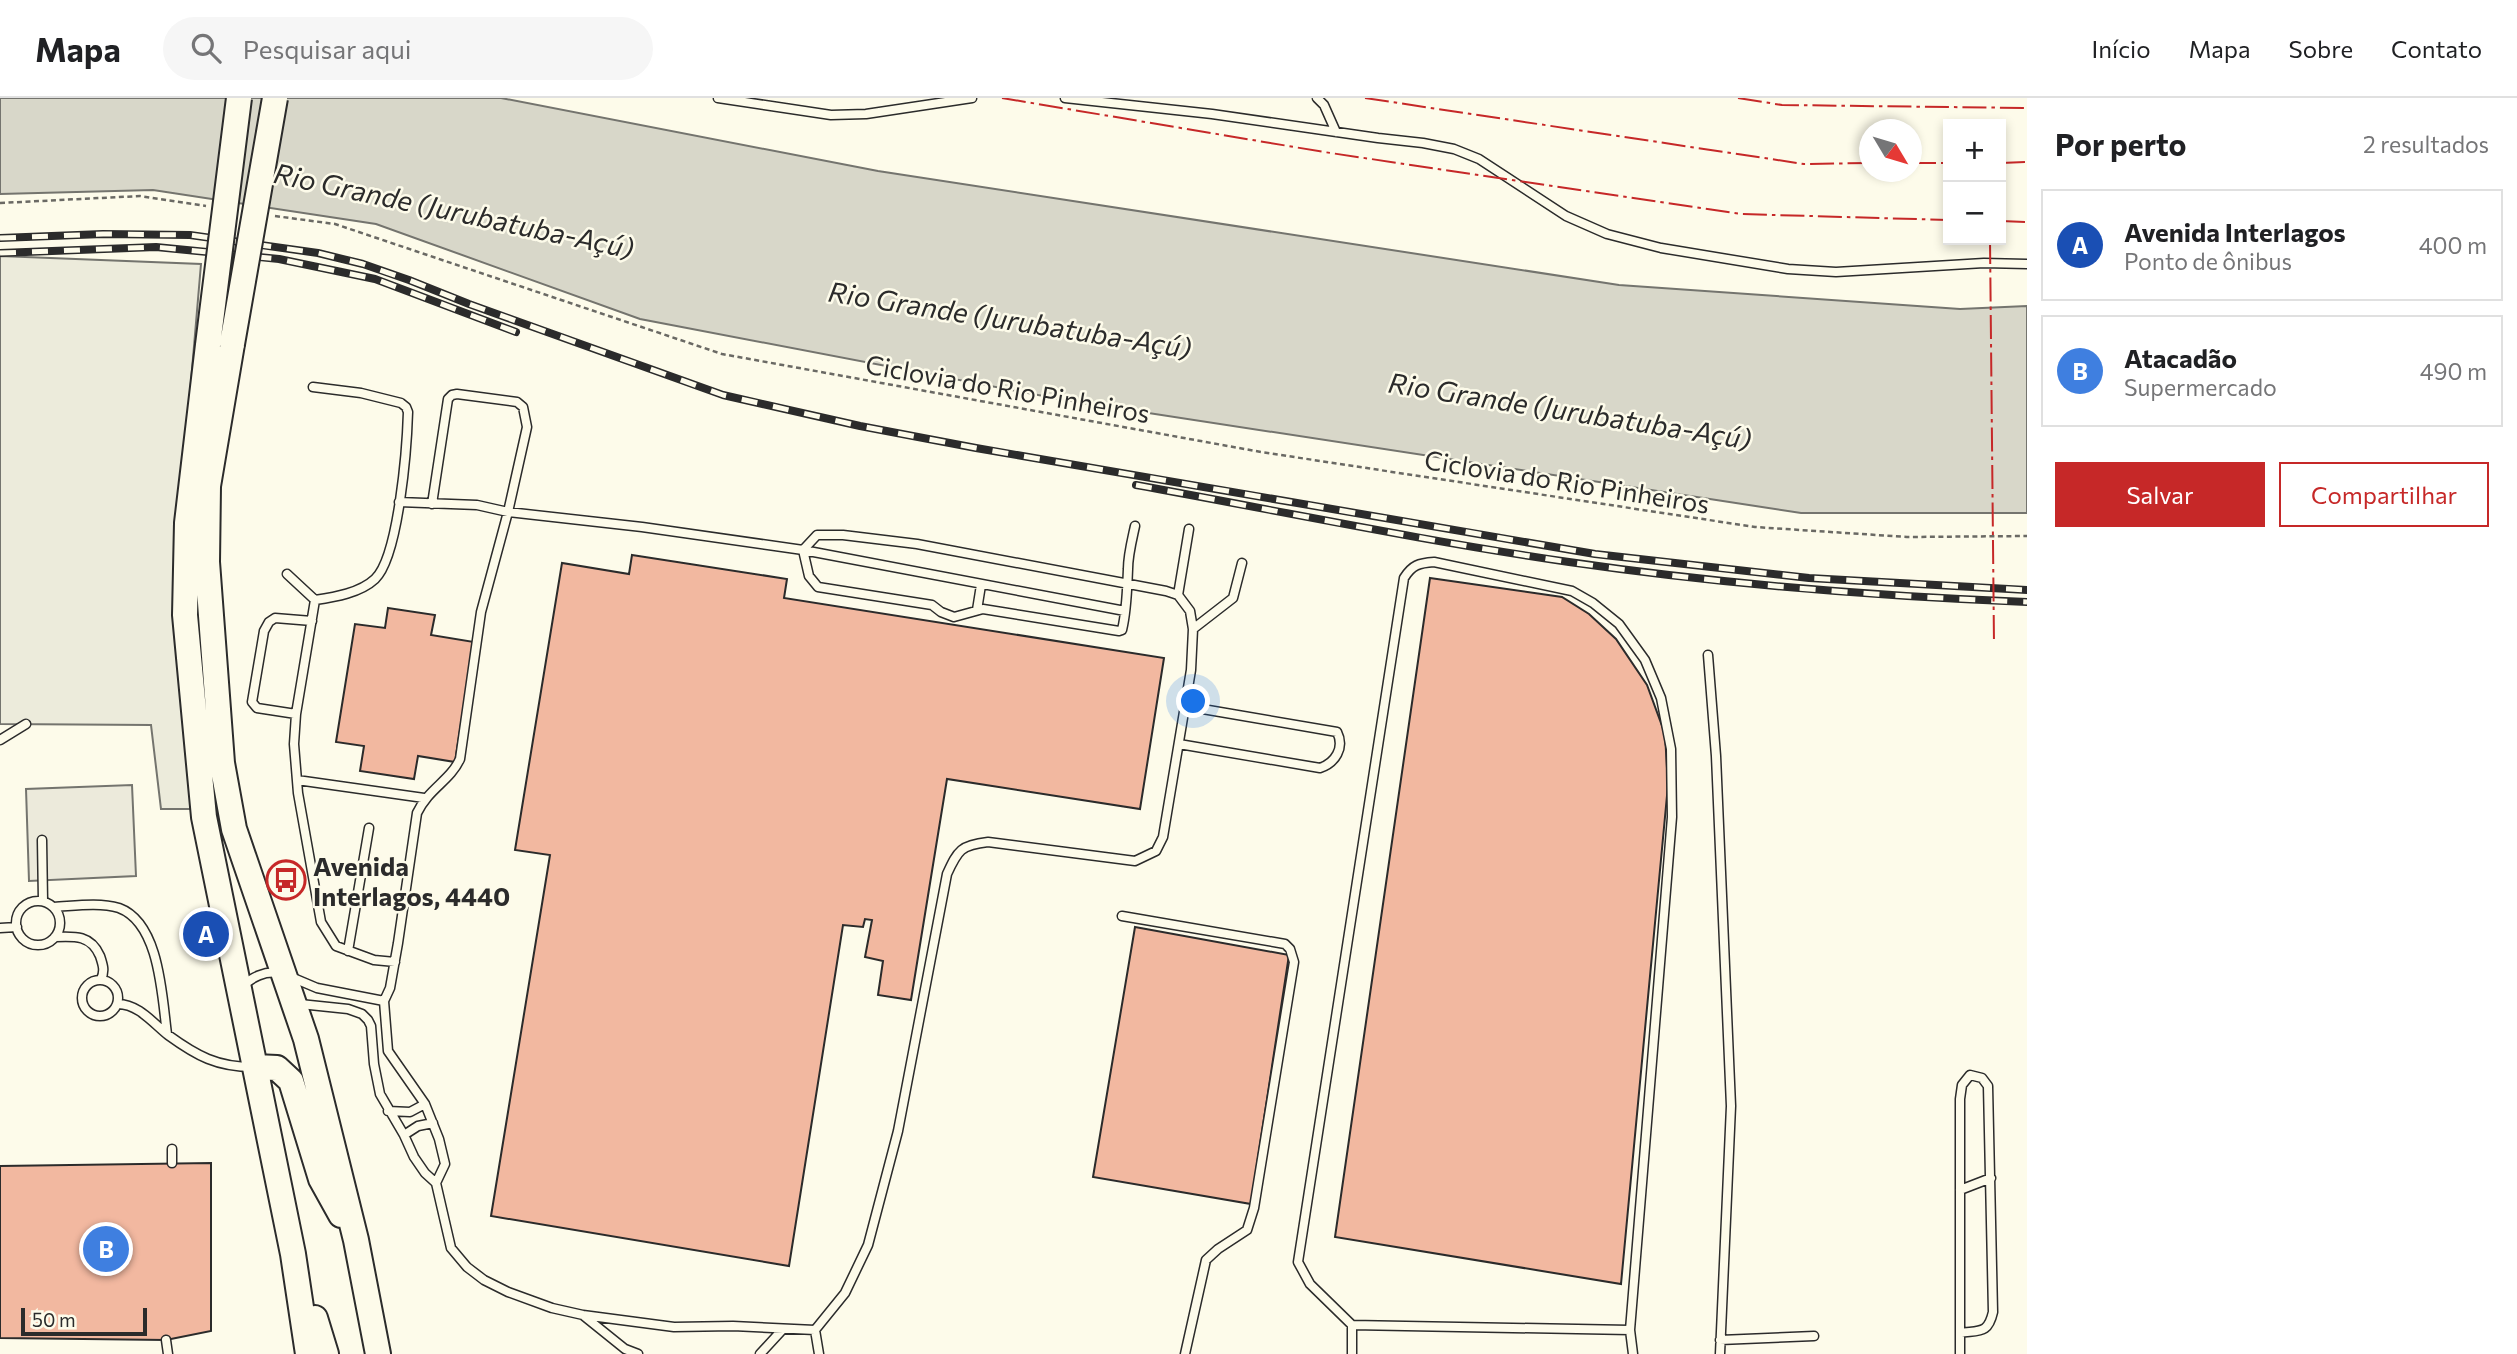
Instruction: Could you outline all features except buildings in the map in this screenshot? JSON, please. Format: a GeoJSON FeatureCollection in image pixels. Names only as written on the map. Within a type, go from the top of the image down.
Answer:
{"type":"FeatureCollection","features":[{"type":"Feature","properties":{"kind":"main road"},"geometry":{"type":"LineString","coordinates":[[239,98],[208,486],[207,562],[222,763],[234,829],[306,1039],[356,1240],[378,1354]]}},
{"type":"Feature","properties":{"kind":"main road"},"geometry":{"type":"LineString","coordinates":[[275,98],[220,345],[187,523],[185,615],[204,817],[293,1254],[308,1354]]}},
{"type":"Feature","properties":{"kind":"main road"},"geometry":{"type":"LineString","coordinates":[[255,1067],[277,1069],[291,1081],[321,1179],[356,1240]]}},
{"type":"Feature","properties":{"kind":"main road"},"geometry":{"type":"LineString","coordinates":[[293,1254],[326,1354]]}},
{"type":"Feature","properties":{"kind":"lane"},"geometry":{"type":"LineString","coordinates":[[718,98],[831,116],[866,114],[972,98]]}},
{"type":"Feature","properties":{"kind":"lane"},"geometry":{"type":"LineString","coordinates":[[1065,98],[1212,114],[1454,149],[1479,159],[1566,216],[1607,234],[1661,248],[1788,269],[1836,272],[1984,263],[2027,264]]}},
{"type":"Feature","properties":{"kind":"lane"},"geometry":{"type":"LineString","coordinates":[[1317,98],[1324,105],[1336,132]]}},
{"type":"Feature","properties":{"kind":"lane"},"geometry":{"type":"LineString","coordinates":[[313,387],[361,393],[407,407],[406,457],[385,567],[367,585],[344,594],[315,600]]}},
{"type":"Feature","properties":{"kind":"lane"},"geometry":{"type":"LineString","coordinates":[[432,504],[448,399],[457,394],[517,402],[523,407],[527,427],[481,612],[460,759],[447,777],[424,799],[417,813],[395,962],[390,988],[384,1001],[387,1051],[425,1104],[445,1164],[436,1183]]}},
{"type":"Feature","properties":{"kind":"lane"},"geometry":{"type":"LineString","coordinates":[[398,502],[477,505],[508,512],[642,527],[803,550],[1125,611]]}},
{"type":"Feature","properties":{"kind":"lane"},"geometry":{"type":"LineString","coordinates":[[803,550],[809,576],[818,587],[932,605],[954,617],[983,609],[1119,631],[1122,630],[1125,611],[1135,526]]}},
{"type":"Feature","properties":{"kind":"lane"},"geometry":{"type":"LineString","coordinates":[[1178,595],[1189,529]]}},
{"type":"Feature","properties":{"kind":"lane"},"geometry":{"type":"LineString","coordinates":[[803,550],[817,535],[843,535],[917,544],[1129,584],[1178,595],[1190,611],[1193,629],[1191,670],[1179,744],[1163,837],[1156,851],[1135,861],[988,842],[971,844],[959,850],[947,874],[898,1131],[868,1245],[845,1293],[815,1330],[819,1354]]}},
{"type":"Feature","properties":{"kind":"lane"},"geometry":{"type":"LineString","coordinates":[[1630,1330],[1352,1325],[1310,1284],[1298,1262],[1404,578],[1410,569],[1421,563],[1434,562],[1572,591],[1593,603],[1619,624],[1645,660],[1661,698],[1671,748],[1672,817],[1630,1330],[1633,1354]]}},
{"type":"Feature","properties":{"kind":"lane"},"geometry":{"type":"LineString","coordinates":[[1193,629],[1233,598],[1242,563]]}},
{"type":"Feature","properties":{"kind":"lane"},"geometry":{"type":"LineString","coordinates":[[287,574],[315,600]]}},
{"type":"Feature","properties":{"kind":"lane"},"geometry":{"type":"LineString","coordinates":[[977,610],[981,585]]}},
{"type":"Feature","properties":{"kind":"lane"},"geometry":{"type":"LineString","coordinates":[[315,600],[296,714],[294,744],[297,780],[321,922],[336,946],[374,960],[395,962]]}},
{"type":"Feature","properties":{"kind":"lane"},"geometry":{"type":"LineString","coordinates":[[296,714],[257,708],[252,702],[264,631],[275,618],[312,621]]}},
{"type":"Feature","properties":{"kind":"lane"},"geometry":{"type":"LineString","coordinates":[[1708,655],[1716,756],[1731,1106],[1720,1354]]}},
{"type":"Feature","properties":{"kind":"lane"},"geometry":{"type":"LineString","coordinates":[[1179,744],[1320,768],[1330,765],[1340,744],[1337,732],[1185,706]]}},
{"type":"Feature","properties":{"kind":"lane"},"geometry":{"type":"LineString","coordinates":[[0,740],[26,724]]}},
{"type":"Feature","properties":{"kind":"lane"},"geometry":{"type":"LineString","coordinates":[[297,780],[424,799]]}},
{"type":"Feature","properties":{"kind":"lane"},"geometry":{"type":"LineString","coordinates":[[348,951],[369,828]]}},
{"type":"Feature","properties":{"kind":"lane"},"geometry":{"type":"LineString","coordinates":[[42,840],[43,901]]}},
{"type":"Feature","properties":{"kind":"lane"},"geometry":{"type":"LineString","coordinates":[[101,979],[103,964],[93,944],[83,937],[55,937],[43,944],[29,943],[19,934],[16,920],[22,907],[43,901],[54,907],[114,907],[131,914],[142,925],[153,949],[167,1034]]}},
{"type":"Feature","properties":{"kind":"lane"},"geometry":{"type":"LineString","coordinates":[[54,907],[61,926],[55,937]]}},
{"type":"Feature","properties":{"kind":"lane"},"geometry":{"type":"LineString","coordinates":[[1122,916],[1285,944],[1290,949],[1294,962],[1254,1208],[1247,1230],[1206,1260],[1185,1354]]}},
{"type":"Feature","properties":{"kind":"lane"},"geometry":{"type":"LineString","coordinates":[[0,928],[17,927]]}},
{"type":"Feature","properties":{"kind":"lane"},"geometry":{"type":"LineString","coordinates":[[239,991],[259,975],[271,972],[284,974],[317,988],[384,1001]]}},
{"type":"Feature","properties":{"kind":"lane"},"geometry":{"type":"LineString","coordinates":[[101,979],[110,982],[116,989],[118,1004],[113,1011],[102,1016],[90,1014],[85,1009],[82,998],[83,991],[91,982],[101,979]]}},
{"type":"Feature","properties":{"kind":"lane"},"geometry":{"type":"LineString","coordinates":[[293,1003],[348,1009],[362,1014],[368,1020],[380,1094],[414,1157],[436,1183],[451,1248],[467,1267],[484,1280],[552,1308],[583,1315],[674,1327],[815,1330]]}},
{"type":"Feature","properties":{"kind":"lane"},"geometry":{"type":"LineString","coordinates":[[118,1004],[138,1010],[167,1034],[216,1064],[255,1067]]}},
{"type":"Feature","properties":{"kind":"lane"},"geometry":{"type":"LineString","coordinates":[[1960,1332],[1984,1330],[1990,1325],[1993,1312],[1989,1086],[1982,1078],[1970,1075],[1962,1085],[1960,1099],[1960,1190],[1960,1332],[1960,1354]]}},
{"type":"Feature","properties":{"kind":"lane"},"geometry":{"type":"LineString","coordinates":[[388,1111],[410,1112],[425,1104]]}},
{"type":"Feature","properties":{"kind":"lane"},"geometry":{"type":"LineString","coordinates":[[404,1135],[418,1126],[433,1123]]}},
{"type":"Feature","properties":{"kind":"lane"},"geometry":{"type":"LineString","coordinates":[[172,1149],[172,1163]]}},
{"type":"Feature","properties":{"kind":"lane"},"geometry":{"type":"LineString","coordinates":[[1960,1190],[1991,1178]]}},
{"type":"Feature","properties":{"kind":"lane"},"geometry":{"type":"LineString","coordinates":[[583,1315],[625,1349],[638,1354]]}},
{"type":"Feature","properties":{"kind":"lane"},"geometry":{"type":"LineString","coordinates":[[1352,1325],[1352,1354]]}},
{"type":"Feature","properties":{"kind":"lane"},"geometry":{"type":"LineString","coordinates":[[760,1354],[783,1329]]}},
{"type":"Feature","properties":{"kind":"lane"},"geometry":{"type":"LineString","coordinates":[[1720,1340],[1814,1336]]}},
{"type":"Feature","properties":{"kind":"lane"},"geometry":{"type":"LineString","coordinates":[[166,1340],[168,1354]]}},
{"type":"Feature","properties":{"kind":"path"},"geometry":{"type":"LineString","coordinates":[[0,203],[140,196],[205,206]]}},
{"type":"Feature","properties":{"kind":"path","name":"Ciclovia do Rio Pinheiros"},"geometry":{"type":"LineString","coordinates":[[270,215],[335,225],[722,354],[1261,452],[1755,527],[1907,537],[2027,536]]}},
{"type":"Feature","properties":{"kind":"shaded area"},"geometry":{"type":"Polygon","coordinates":[[[0,256],[201,264],[177,546],[194,809],[161,809],[151,725],[0,724],[0,256]]]}},
{"type":"Feature","properties":{"kind":"shaded area"},"geometry":{"type":"Polygon","coordinates":[[[132,785],[136,876],[29,881],[26,789],[132,785]]]}},
{"type":"Feature","properties":{"kind":"water","name":"Rio Grande (Jurubatuba-Açú)"},"geometry":{"type":"Polygon","coordinates":[[[0,98],[501,98],[878,171],[1619,285],[1960,309],[2027,306],[2027,513],[1801,513],[1064,400],[640,319],[376,224],[153,190],[0,194],[0,98]]]}},
{"type":"Feature","properties":{"kind":"railway"},"geometry":{"type":"LineString","coordinates":[[0,238],[103,234],[190,235],[318,253],[363,264],[409,280],[723,395],[860,426],[976,448],[1595,554],[1809,578],[2027,590]]}},
{"type":"Feature","properties":{"kind":"railway"},"geometry":{"type":"LineString","coordinates":[[0,253],[156,247],[279,259],[375,279],[516,332]]}},
{"type":"Feature","properties":{"kind":"railway"},"geometry":{"type":"LineString","coordinates":[[1136,485],[1460,545],[1626,570],[1798,588],[2027,602]]}},
{"type":"Feature","properties":{"kind":"power"},"geometry":{"type":"LineString","coordinates":[[1002,98],[1324,152],[1741,214],[1943,220]]}},
{"type":"Feature","properties":{"kind":"power"},"geometry":{"type":"LineString","coordinates":[[1365,98],[1804,164],[1859,163]]}},
{"type":"Feature","properties":{"kind":"power"},"geometry":{"type":"LineString","coordinates":[[1738,98],[1782,105],[2027,108]]}},
{"type":"Feature","properties":{"kind":"power"},"geometry":{"type":"LineString","coordinates":[[2006,163],[2027,162]]}},
{"type":"Feature","properties":{"kind":"power"},"geometry":{"type":"LineString","coordinates":[[1922,163],[1943,163]]}},
{"type":"Feature","properties":{"kind":"power"},"geometry":{"type":"LineString","coordinates":[[2006,221],[2027,222]]}},
{"type":"Feature","properties":{"kind":"power"},"geometry":{"type":"LineString","coordinates":[[1990,245],[1994,644]]}},
{"type":"Feature","properties":{"kind":"place","name":"Avenida Interlagos, 4440"},"geometry":{"type":"Point","coordinates":[286,880]}},
{"type":"Feature","properties":{"kind":"place","name":"Avenida Interlagos"},"geometry":{"type":"Point","coordinates":[206,934]}},
{"type":"Feature","properties":{"kind":"place","name":"Atacadão"},"geometry":{"type":"Point","coordinates":[106,1249]}}]}
